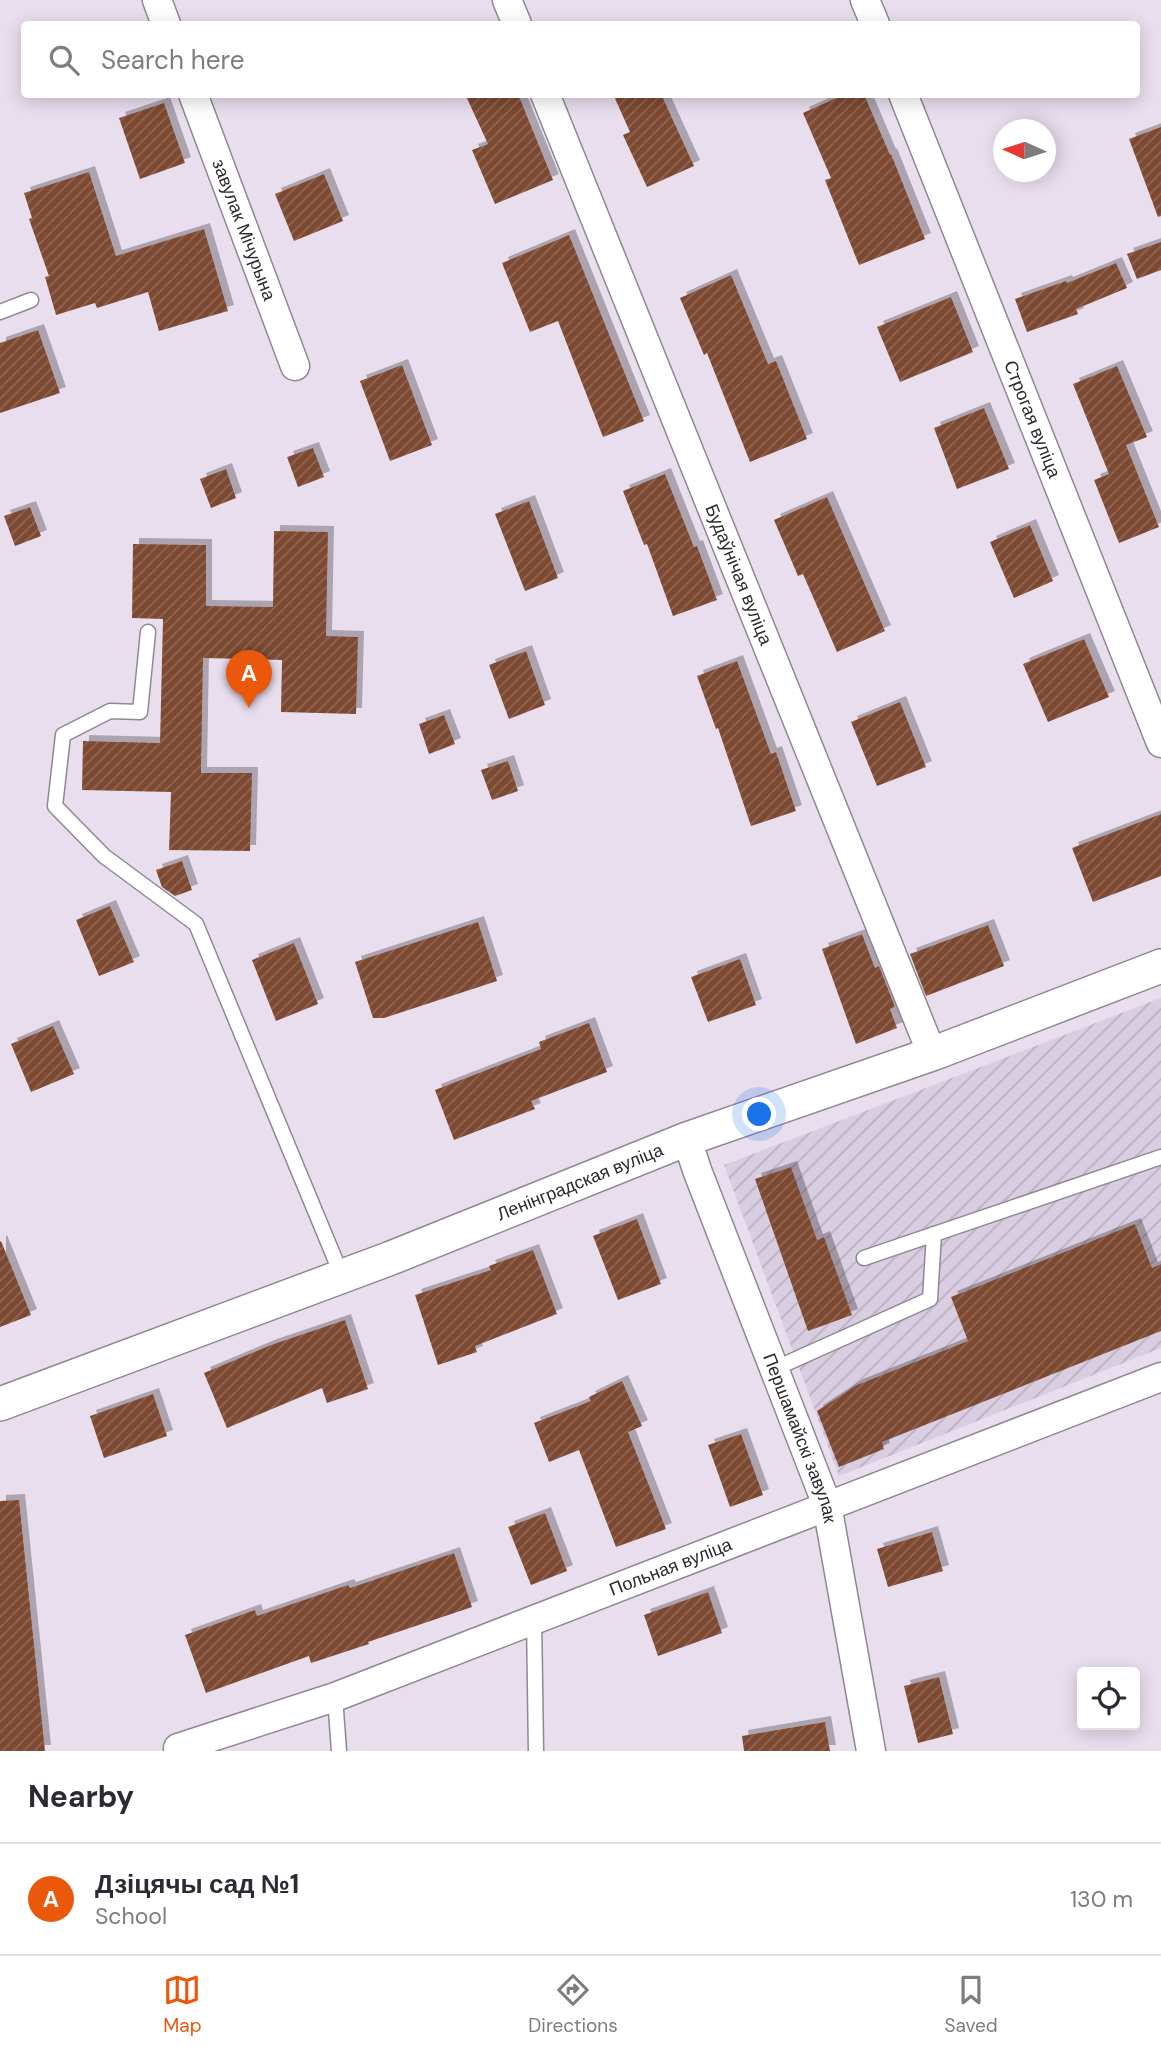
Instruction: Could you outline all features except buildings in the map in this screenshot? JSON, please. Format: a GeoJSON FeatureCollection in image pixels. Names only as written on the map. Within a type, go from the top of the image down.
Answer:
{"type":"FeatureCollection","features":[{"type":"Feature","properties":{"kind":"street"},"geometry":{"type":"LineString","coordinates":[[157,0],[165,21]]}},
{"type":"Feature","properties":{"kind":"street"},"geometry":{"type":"LineString","coordinates":[[507,0],[516,21]]}},
{"type":"Feature","properties":{"kind":"street"},"geometry":{"type":"LineString","coordinates":[[865,0],[874,21]]}},
{"type":"Feature","properties":{"kind":"street","name":"завулак Мічурына"},"geometry":{"type":"LineString","coordinates":[[194,98],[295,366]]}},
{"type":"Feature","properties":{"kind":"street","name":"Будаўнічая вуліца"},"geometry":{"type":"LineString","coordinates":[[547,98],[932,1054]]}},
{"type":"Feature","properties":{"kind":"street","name":"Строгая вуліца"},"geometry":{"type":"LineString","coordinates":[[905,98],[1161,743]]}},
{"type":"Feature","properties":{"kind":"street","name":"Ленінградская вуліца"},"geometry":{"type":"LineString","coordinates":[[0,1404],[342,1276],[687,1139],[932,1054],[1161,966]]}},
{"type":"Feature","properties":{"kind":"street","name":"Першамайскі завулак"},"geometry":{"type":"LineString","coordinates":[[687,1139],[827,1506],[871,1751]]}},
{"type":"Feature","properties":{"kind":"street","name":"Польная вуліца"},"geometry":{"type":"LineString","coordinates":[[178,1748],[335,1697],[1161,1377]]}},
{"type":"Feature","properties":{"kind":"lane"},"geometry":{"type":"LineString","coordinates":[[0,312],[31,300]]}},
{"type":"Feature","properties":{"kind":"lane"},"geometry":{"type":"LineString","coordinates":[[148,632],[140,712],[110,710],[63,735],[55,806],[104,856],[196,924],[342,1276]]}},
{"type":"Feature","properties":{"kind":"lane"},"geometry":{"type":"LineString","coordinates":[[864,1258],[1161,1157]]}},
{"type":"Feature","properties":{"kind":"lane"},"geometry":{"type":"LineString","coordinates":[[774,1369],[930,1299],[934,1234]]}},
{"type":"Feature","properties":{"kind":"lane"},"geometry":{"type":"LineString","coordinates":[[534,1618],[536,1751]]}},
{"type":"Feature","properties":{"kind":"lane"},"geometry":{"type":"LineString","coordinates":[[335,1697],[339,1751]]}},
{"type":"Feature","properties":{"kind":"shaded area"},"geometry":{"type":"Polygon","coordinates":[[[1161,998],[1161,1348],[839,1476],[724,1165],[1161,998]]]}},
{"type":"Feature","properties":{"kind":"place","name":"Дзіцячы сад №1"},"geometry":{"type":"Point","coordinates":[249,708]}}]}
